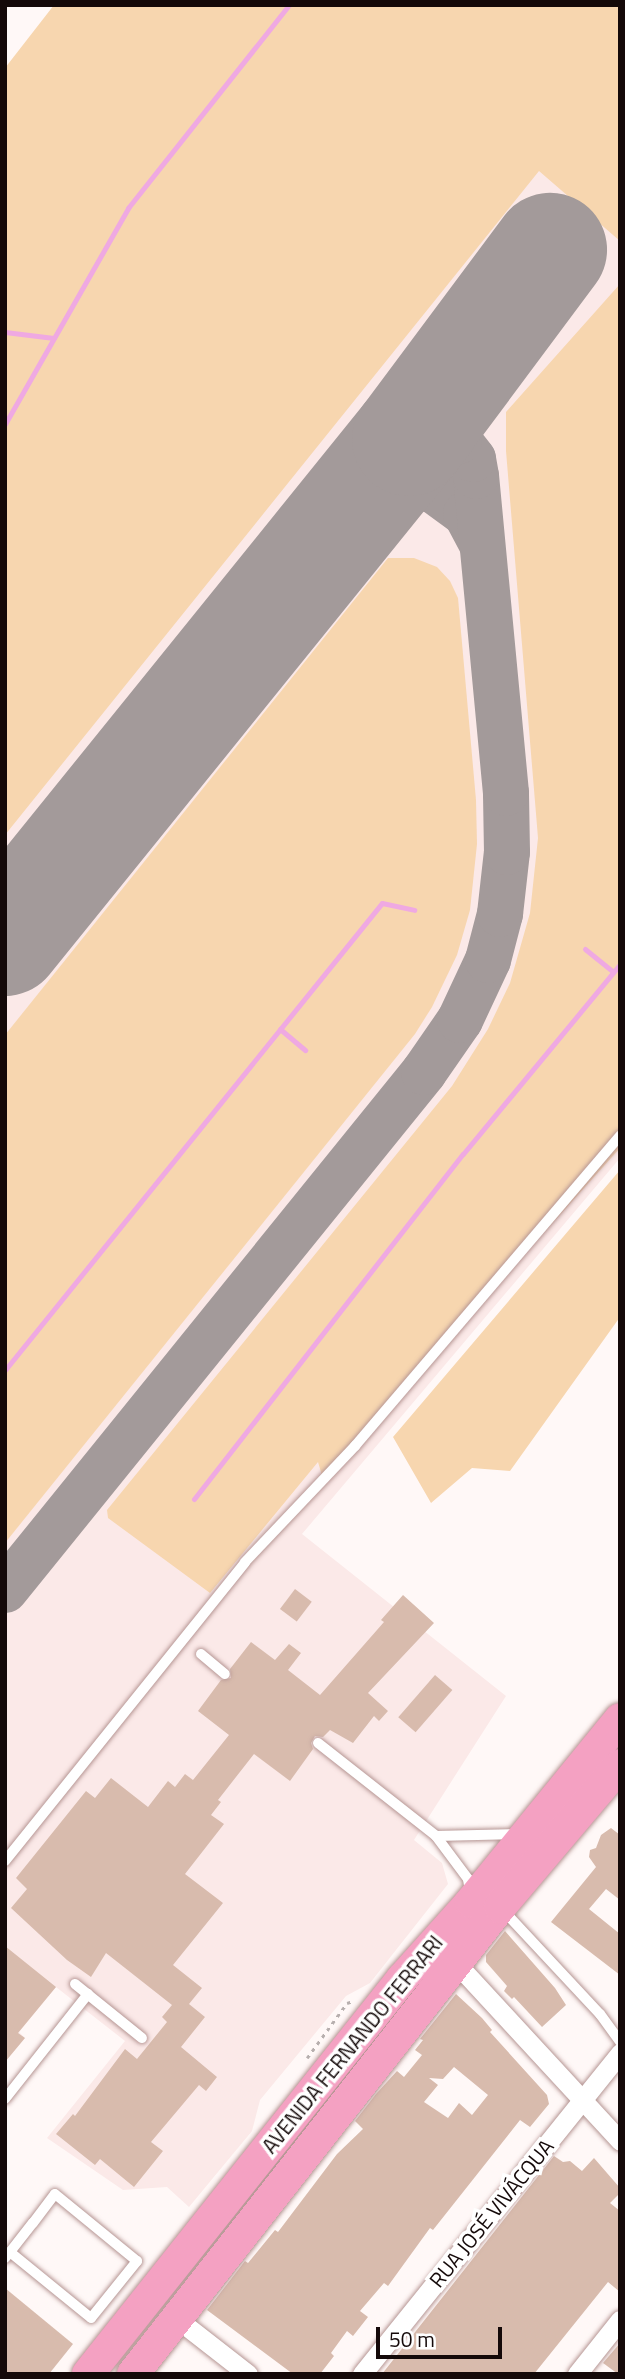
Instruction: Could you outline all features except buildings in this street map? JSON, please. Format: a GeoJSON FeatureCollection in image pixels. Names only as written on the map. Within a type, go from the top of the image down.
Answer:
{"type":"FeatureCollection","features":[{"type":"Feature","properties":{"kind":"main road","name":"AVENIDA FERNANDO FERRARI"},"geometry":{"type":"LineString","coordinates":[[485,1904],[526,1834],[620,1719]]}},
{"type":"Feature","properties":{"kind":"main road","name":"AVENIDA FERNANDO FERRARI"},"geometry":{"type":"LineString","coordinates":[[88,2374],[402,1979],[485,1904],[620,1765]]}},
{"type":"Feature","properties":{"kind":"main road"},"geometry":{"type":"LineString","coordinates":[[456,1963],[456,1947],[485,1904]]}},
{"type":"Feature","properties":{"kind":"main road","name":"AVENIDA FERNANDO FERRARI"},"geometry":{"type":"LineString","coordinates":[[133,2374],[456,1963]]}},
{"type":"Feature","properties":{"kind":"street"},"geometry":{"type":"LineString","coordinates":[[456,1963],[620,2141]]}},
{"type":"Feature","properties":{"kind":"street","name":"RUA JOSÉ VIVÁCQUA"},"geometry":{"type":"LineString","coordinates":[[362,2374],[620,2053]]}},
{"type":"Feature","properties":{"kind":"street"},"geometry":{"type":"LineString","coordinates":[[176,2318],[248,2374]]}},
{"type":"Feature","properties":{"kind":"street"},"geometry":{"type":"LineString","coordinates":[[577,2374],[620,2320]]}},
{"type":"Feature","properties":{"kind":"lane"},"geometry":{"type":"LineString","coordinates":[[5,1861],[246,1562],[355,1446],[620,1136]]}},
{"type":"Feature","properties":{"kind":"lane"},"geometry":{"type":"LineString","coordinates":[[201,1654],[225,1674]]}},
{"type":"Feature","properties":{"kind":"lane"},"geometry":{"type":"LineString","coordinates":[[317,1743],[436,1836],[485,1904],[600,2014],[620,2042]]}},
{"type":"Feature","properties":{"kind":"lane"},"geometry":{"type":"LineString","coordinates":[[436,1836],[526,1834]]}},
{"type":"Feature","properties":{"kind":"lane"},"geometry":{"type":"LineString","coordinates":[[75,1984],[142,2038]]}},
{"type":"Feature","properties":{"kind":"lane"},"geometry":{"type":"LineString","coordinates":[[5,2099],[88,1994]]}},
{"type":"Feature","properties":{"kind":"lane"},"geometry":{"type":"LineString","coordinates":[[55,2194],[137,2260],[91,2318],[8,2255],[55,2194]]}},
{"type":"Feature","properties":{"kind":"shaded area"},"geometry":{"type":"Polygon","coordinates":[[[54,5],[620,5],[620,241],[539,171],[5,835],[5,68],[54,5]]]}},
{"type":"Feature","properties":{"kind":"shaded area"},"geometry":{"type":"Polygon","coordinates":[[[620,5],[620,1158],[302,1534],[506,1696],[414,1840],[442,1863],[448,1884],[370,1983],[346,1996],[260,2100],[252,2131],[189,2207],[167,2187],[123,2190],[47,2138],[125,2041],[56,1987],[19,2032],[25,2038],[5,2062],[5,361],[620,5]]]}},
{"type":"Feature","properties":{"kind":"shaded area"},"geometry":{"type":"Polygon","coordinates":[[[620,284],[620,1148],[323,1479],[318,1462],[210,1593],[108,1518],[107,1510],[452,1086],[488,1029],[510,983],[530,913],[538,838],[506,451],[506,412],[620,284]]]}},
{"type":"Feature","properties":{"kind":"shaded area"},"geometry":{"type":"Polygon","coordinates":[[[388,558],[414,558],[437,567],[450,581],[458,598],[476,800],[477,844],[470,910],[457,955],[432,1007],[415,1034],[5,1543],[5,1035],[388,558]]]}},
{"type":"Feature","properties":{"kind":"shaded area"},"geometry":{"type":"Polygon","coordinates":[[[620,1170],[620,1317],[510,1471],[472,1468],[431,1503],[393,1437],[620,1170]]]}},
{"type":"Feature","properties":{"kind":"waterway"},"geometry":{"type":"LineString","coordinates":[[5,424],[128,208],[289,5]]}},
{"type":"Feature","properties":{"kind":"waterway"},"geometry":{"type":"LineString","coordinates":[[5,332],[54,338]]}},
{"type":"Feature","properties":{"kind":"waterway"},"geometry":{"type":"LineString","coordinates":[[5,1370],[382,903],[414,910]]}},
{"type":"Feature","properties":{"kind":"waterway"},"geometry":{"type":"LineString","coordinates":[[585,949],[613,972]]}},
{"type":"Feature","properties":{"kind":"waterway"},"geometry":{"type":"LineString","coordinates":[[194,1499],[463,1154],[620,964]]}},
{"type":"Feature","properties":{"kind":"waterway"},"geometry":{"type":"LineString","coordinates":[[280,1029],[305,1050]]}},
{"type":"Feature","properties":{"kind":"taxiway"},"geometry":{"type":"LineString","coordinates":[[5,1590],[424,1072],[460,1020],[488,960],[500,914],[507,852],[506,793],[476,476],[473,459],[459,441],[439,433],[409,439]]}},
{"type":"Feature","properties":{"kind":"taxiway"},"geometry":{"type":"LineString","coordinates":[[349,513],[370,497],[386,490],[411,486],[433,490],[466,514],[482,544]]}},
{"type":"Feature","properties":{"kind":"runway"},"geometry":{"type":"LineString","coordinates":[[5,939],[409,439],[550,250]]}}]}
